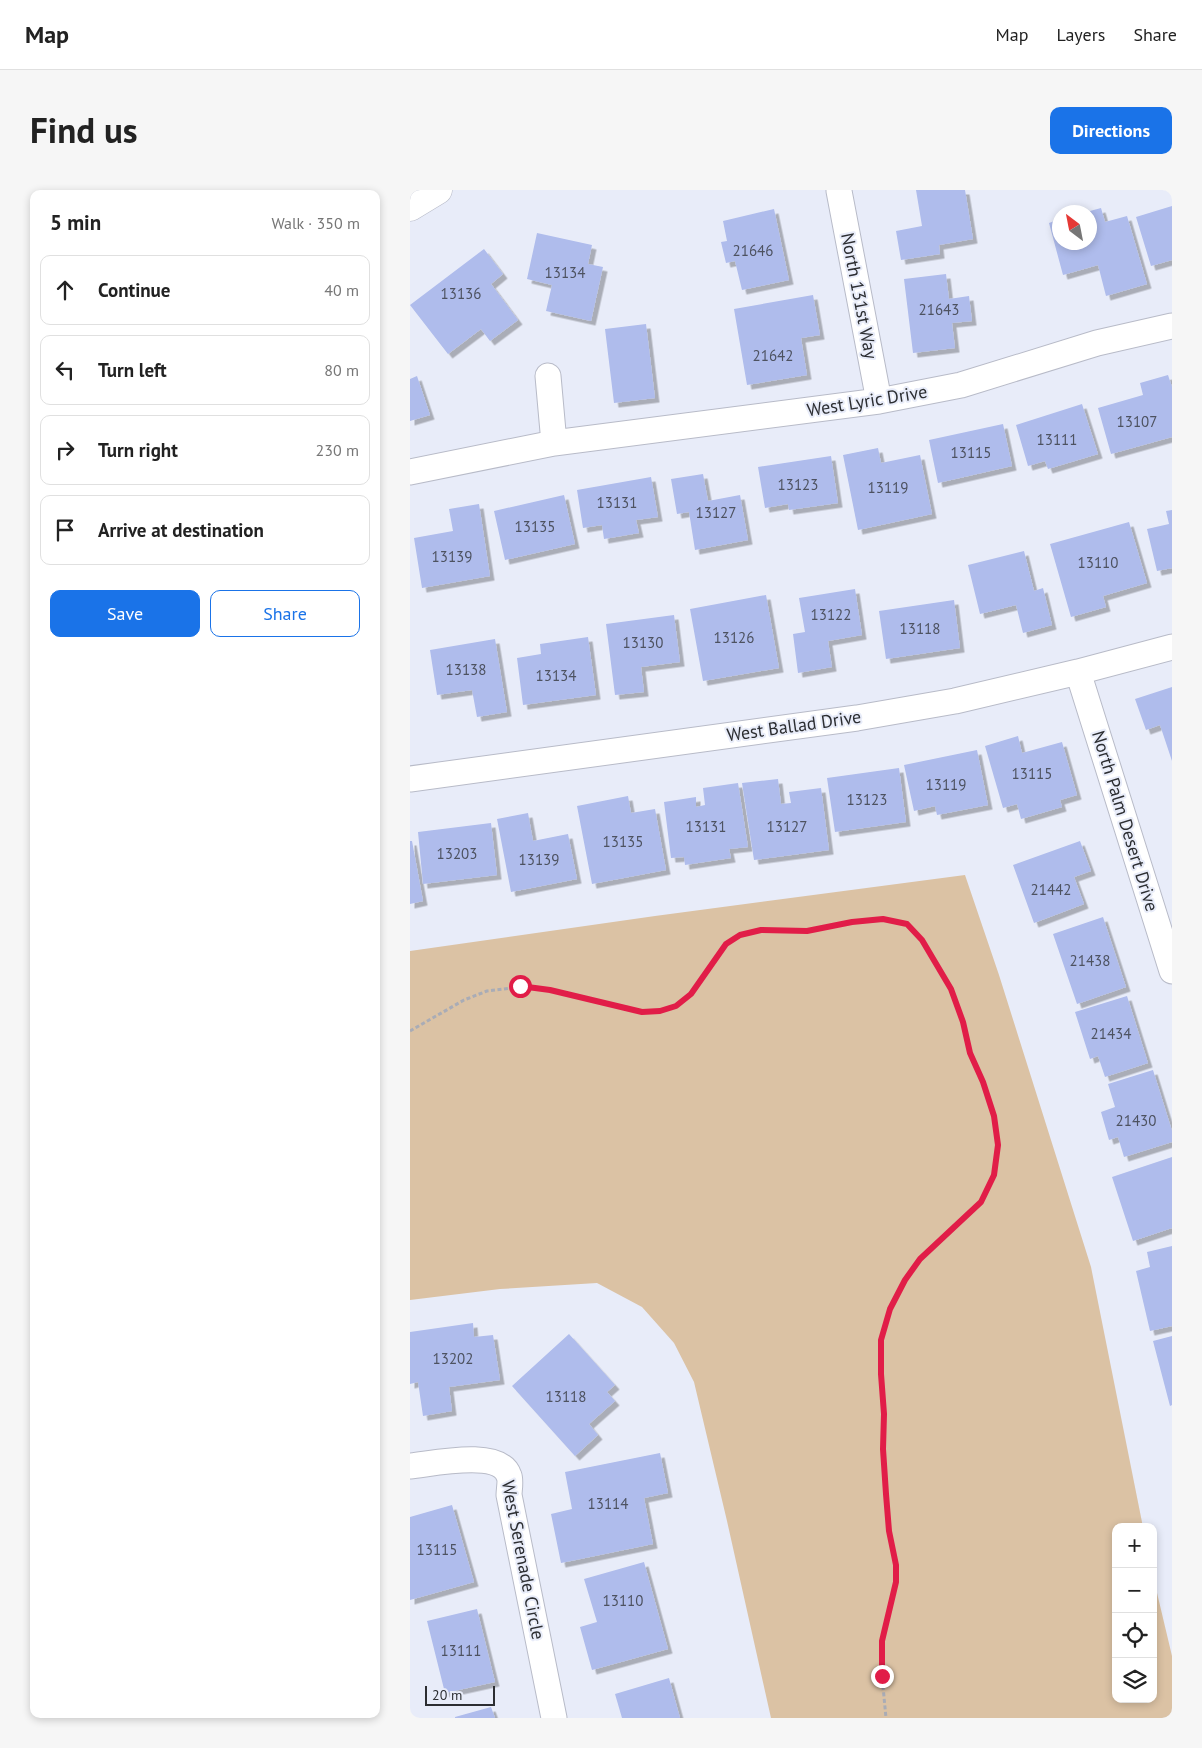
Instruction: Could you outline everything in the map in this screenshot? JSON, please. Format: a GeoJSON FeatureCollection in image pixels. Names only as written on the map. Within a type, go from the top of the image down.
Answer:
{"type":"FeatureCollection","features":[{"type":"Feature","properties":{"kind":"street"},"geometry":{"type":"LineString","coordinates":[[410,207],[438,190]]}},
{"type":"Feature","properties":{"kind":"street","name":"North 131st Way"},"geometry":{"type":"LineString","coordinates":[[839,191],[879,401]]}},
{"type":"Feature","properties":{"kind":"street","name":"West Lyric Drive"},"geometry":{"type":"LineString","coordinates":[[410,472],[554,443],[879,401],[961,385],[1097,343],[1172,326]]}},
{"type":"Feature","properties":{"kind":"street"},"geometry":{"type":"LineString","coordinates":[[548,376],[554,443]]}},
{"type":"Feature","properties":{"kind":"street","name":"West Ballad Drive"},"geometry":{"type":"LineString","coordinates":[[410,779],[856,718],[954,701],[1078,672],[1172,647]]}},
{"type":"Feature","properties":{"kind":"street","name":"North Palm Desert Drive"},"geometry":{"type":"LineString","coordinates":[[1078,672],[1172,971]]}},
{"type":"Feature","properties":{"kind":"street","name":"West Serenade Circle"},"geometry":{"type":"LineString","coordinates":[[410,1466],[482,1459],[494,1461],[502,1466],[509,1476],[509,1495],[554,1718]]}},
{"type":"Feature","properties":{"kind":"path"},"geometry":{"type":"LineString","coordinates":[[410,1032],[464,1000],[487,991],[520,986],[550,990],[642,1012],[660,1011],[676,1006],[691,994],[726,944],[740,935],[761,930],[807,931],[852,922],[883,919],[907,924],[922,940],[951,989],[963,1022],[970,1053],[983,1082],[994,1116],[998,1145],[994,1175],[981,1202],[920,1259],[905,1280],[890,1309],[881,1340],[884,1414],[883,1449],[886,1494],[889,1531],[896,1565],[896,1582],[882,1641],[882,1676],[886,1718]]}},
{"type":"Feature","properties":{"kind":"shaded area"},"geometry":{"type":"Polygon","coordinates":[[[965,875],[999,975],[1091,1267],[1142,1523],[1112,1523],[1112,1703],[1157,1703],[1157,1593],[1172,1656],[1172,1718],[771,1718],[694,1382],[674,1343],[642,1307],[597,1283],[500,1289],[410,1300],[410,951],[965,875]]]}},
{"type":"Feature","properties":{"kind":"building"},"geometry":{"type":"Polygon","coordinates":[[[916,190],[965,190],[973,239],[939,245],[940,254],[901,260],[896,231],[922,226],[916,190]]]}},
{"type":"Feature","properties":{"kind":"building"},"geometry":{"type":"Polygon","coordinates":[[[1172,206],[1172,260],[1151,266],[1136,217],[1172,206]]]}},
{"type":"Feature","properties":{"kind":"building"},"geometry":{"type":"Polygon","coordinates":[[[1101,208],[1105,222],[1127,216],[1147,284],[1106,296],[1098,265],[1063,275],[1056,250],[1097,250],[1097,209],[1101,208]]]}},
{"type":"Feature","properties":{"kind":"building"},"geometry":{"type":"Polygon","coordinates":[[[774,209],[789,280],[742,290],[735,261],[726,263],[721,242],[727,241],[723,221],[774,209]]]}},
{"type":"Feature","properties":{"kind":"building"},"geometry":{"type":"Polygon","coordinates":[[[1052,222],[1052,234],[1049,223],[1052,222]]]}},
{"type":"Feature","properties":{"kind":"building"},"geometry":{"type":"Polygon","coordinates":[[[537,233],[592,245],[588,264],[603,267],[591,321],[546,311],[552,285],[527,279],[537,233]]]}},
{"type":"Feature","properties":{"kind":"building"},"geometry":{"type":"Polygon","coordinates":[[[484,249],[503,274],[491,284],[518,320],[490,341],[481,329],[448,354],[410,305],[484,249]]]}},
{"type":"Feature","properties":{"kind":"building"},"geometry":{"type":"Polygon","coordinates":[[[946,274],[949,299],[969,296],[972,321],[952,323],[955,348],[913,353],[904,279],[946,274]]]}},
{"type":"Feature","properties":{"kind":"building"},"geometry":{"type":"Polygon","coordinates":[[[813,295],[820,335],[801,338],[807,375],[747,385],[734,309],[813,295]]]}},
{"type":"Feature","properties":{"kind":"building"},"geometry":{"type":"Polygon","coordinates":[[[646,324],[655,398],[614,403],[605,329],[646,324]]]}},
{"type":"Feature","properties":{"kind":"building"},"geometry":{"type":"Polygon","coordinates":[[[1168,375],[1172,387],[1172,437],[1111,454],[1098,408],[1143,395],[1140,383],[1168,375]]]}},
{"type":"Feature","properties":{"kind":"building"},"geometry":{"type":"Polygon","coordinates":[[[417,376],[430,415],[410,421],[410,379],[417,376]]]}},
{"type":"Feature","properties":{"kind":"building"},"geometry":{"type":"Polygon","coordinates":[[[1082,404],[1098,454],[1048,469],[1045,461],[1028,466],[1016,425],[1082,404]]]}},
{"type":"Feature","properties":{"kind":"building"},"geometry":{"type":"Polygon","coordinates":[[[1003,424],[1012,466],[938,483],[929,440],[1003,424]]]}},
{"type":"Feature","properties":{"kind":"building"},"geometry":{"type":"Polygon","coordinates":[[[878,448],[881,463],[920,455],[932,514],[858,530],[843,455],[878,448]]]}},
{"type":"Feature","properties":{"kind":"building"},"geometry":{"type":"Polygon","coordinates":[[[831,456],[838,503],[789,510],[788,504],[765,508],[758,467],[831,456]]]}},
{"type":"Feature","properties":{"kind":"building"},"geometry":{"type":"Polygon","coordinates":[[[703,474],[708,501],[740,495],[748,540],[695,550],[689,512],[677,514],[671,479],[703,474]]]}},
{"type":"Feature","properties":{"kind":"building"},"geometry":{"type":"Polygon","coordinates":[[[651,477],[658,517],[636,520],[639,533],[604,539],[602,525],[583,528],[577,490],[651,477]]]}},
{"type":"Feature","properties":{"kind":"building"},"geometry":{"type":"Polygon","coordinates":[[[564,495],[575,544],[505,560],[494,511],[564,495]]]}},
{"type":"Feature","properties":{"kind":"building"},"geometry":{"type":"Polygon","coordinates":[[[479,504],[490,576],[422,588],[414,538],[453,531],[449,509],[479,504]]]}},
{"type":"Feature","properties":{"kind":"building"},"geometry":{"type":"Polygon","coordinates":[[[1172,510],[1172,568],[1157,571],[1147,529],[1169,524],[1166,511],[1172,510]]]}},
{"type":"Feature","properties":{"kind":"building"},"geometry":{"type":"Polygon","coordinates":[[[1129,522],[1147,583],[1103,596],[1106,607],[1071,617],[1050,544],[1129,522]]]}},
{"type":"Feature","properties":{"kind":"building"},"geometry":{"type":"Polygon","coordinates":[[[1024,551],[1034,591],[1043,588],[1052,625],[1023,633],[1016,605],[980,614],[968,565],[1024,551]]]}},
{"type":"Feature","properties":{"kind":"building"},"geometry":{"type":"Polygon","coordinates":[[[855,589],[862,635],[828,641],[832,667],[798,673],[793,634],[805,632],[799,598],[855,589]]]}},
{"type":"Feature","properties":{"kind":"building"},"geometry":{"type":"Polygon","coordinates":[[[766,595],[779,668],[703,681],[690,609],[766,595]]]}},
{"type":"Feature","properties":{"kind":"building"},"geometry":{"type":"Polygon","coordinates":[[[954,600],[960,648],[886,659],[879,611],[954,600]]]}},
{"type":"Feature","properties":{"kind":"building"},"geometry":{"type":"Polygon","coordinates":[[[674,615],[680,662],[641,667],[644,692],[615,695],[606,624],[674,615]]]}},
{"type":"Feature","properties":{"kind":"building"},"geometry":{"type":"Polygon","coordinates":[[[588,637],[596,695],[523,705],[517,658],[541,654],[540,644],[588,637]]]}},
{"type":"Feature","properties":{"kind":"building"},"geometry":{"type":"Polygon","coordinates":[[[495,639],[507,712],[477,717],[472,690],[437,695],[430,650],[495,639]]]}},
{"type":"Feature","properties":{"kind":"building"},"geometry":{"type":"Polygon","coordinates":[[[1172,687],[1172,761],[1160,725],[1146,730],[1135,699],[1172,687]]]}},
{"type":"Feature","properties":{"kind":"building"},"geometry":{"type":"Polygon","coordinates":[[[1018,736],[1022,753],[1062,742],[1077,795],[1060,800],[1062,807],[1021,819],[1017,804],[1003,808],[985,746],[1018,736]]]}},
{"type":"Feature","properties":{"kind":"building"},"geometry":{"type":"Polygon","coordinates":[[[977,750],[988,805],[937,815],[935,806],[914,811],[904,765],[977,750]]]}},
{"type":"Feature","properties":{"kind":"building"},"geometry":{"type":"Polygon","coordinates":[[[899,768],[906,822],[835,832],[827,778],[899,768]]]}},
{"type":"Feature","properties":{"kind":"building"},"geometry":{"type":"Polygon","coordinates":[[[778,779],[781,804],[791,803],[789,792],[821,788],[829,850],[754,860],[742,783],[778,779]]]}},
{"type":"Feature","properties":{"kind":"building"},"geometry":{"type":"Polygon","coordinates":[[[738,783],[748,847],[729,849],[731,858],[685,865],[684,857],[671,858],[664,802],[696,797],[696,807],[705,805],[703,788],[738,783]]]}},
{"type":"Feature","properties":{"kind":"building"},"geometry":{"type":"Polygon","coordinates":[[[628,796],[631,813],[655,809],[666,870],[592,884],[577,806],[628,796]]]}},
{"type":"Feature","properties":{"kind":"building"},"geometry":{"type":"Polygon","coordinates":[[[528,813],[533,841],[568,834],[577,879],[511,892],[497,819],[528,813]]]}},
{"type":"Feature","properties":{"kind":"building"},"geometry":{"type":"Polygon","coordinates":[[[491,823],[497,875],[423,884],[418,832],[491,823]]]}},
{"type":"Feature","properties":{"kind":"building"},"geometry":{"type":"Polygon","coordinates":[[[410,841],[412,841],[423,901],[410,904],[410,841]]]}},
{"type":"Feature","properties":{"kind":"building"},"geometry":{"type":"Polygon","coordinates":[[[1080,841],[1091,871],[1074,877],[1084,904],[1034,923],[1013,865],[1080,841]]]}},
{"type":"Feature","properties":{"kind":"building"},"geometry":{"type":"Polygon","coordinates":[[[1103,917],[1126,987],[1077,1004],[1053,934],[1103,917]]]}},
{"type":"Feature","properties":{"kind":"building"},"geometry":{"type":"Polygon","coordinates":[[[1127,996],[1148,1063],[1105,1077],[1098,1056],[1090,1059],[1075,1012],[1127,996]]]}},
{"type":"Feature","properties":{"kind":"building"},"geometry":{"type":"Polygon","coordinates":[[[1153,1070],[1172,1131],[1172,1142],[1124,1157],[1118,1137],[1109,1140],[1101,1112],[1115,1107],[1108,1084],[1153,1070]]]}},
{"type":"Feature","properties":{"kind":"building"},"geometry":{"type":"Polygon","coordinates":[[[1172,1157],[1172,1228],[1133,1241],[1112,1177],[1172,1157]]]}},
{"type":"Feature","properties":{"kind":"building"},"geometry":{"type":"Polygon","coordinates":[[[1172,1246],[1172,1326],[1150,1331],[1136,1271],[1150,1267],[1147,1252],[1172,1246]]]}},
{"type":"Feature","properties":{"kind":"building"},"geometry":{"type":"Polygon","coordinates":[[[473,1323],[474,1337],[493,1335],[500,1380],[449,1387],[452,1411],[423,1416],[418,1382],[410,1384],[410,1332],[473,1323]]]}},
{"type":"Feature","properties":{"kind":"building"},"geometry":{"type":"Polygon","coordinates":[[[569,1334],[615,1385],[607,1392],[615,1401],[589,1424],[598,1435],[575,1456],[512,1386],[569,1334]]]}},
{"type":"Feature","properties":{"kind":"building"},"geometry":{"type":"Polygon","coordinates":[[[1172,1336],[1172,1405],[1170,1406],[1153,1341],[1172,1336]]]}},
{"type":"Feature","properties":{"kind":"building"},"geometry":{"type":"Polygon","coordinates":[[[660,1453],[668,1493],[644,1498],[653,1544],[561,1563],[551,1514],[572,1509],[565,1472],[660,1453]]]}},
{"type":"Feature","properties":{"kind":"building"},"geometry":{"type":"Polygon","coordinates":[[[452,1505],[474,1582],[410,1600],[410,1517],[452,1505]]]}},
{"type":"Feature","properties":{"kind":"building"},"geometry":{"type":"Polygon","coordinates":[[[644,1562],[668,1649],[592,1670],[580,1627],[597,1622],[584,1579],[644,1562]]]}},
{"type":"Feature","properties":{"kind":"building"},"geometry":{"type":"Polygon","coordinates":[[[477,1609],[495,1682],[445,1693],[427,1621],[477,1609]]]}},
{"type":"Feature","properties":{"kind":"building"},"geometry":{"type":"Polygon","coordinates":[[[669,1678],[680,1718],[622,1718],[615,1694],[669,1678]]]}},
{"type":"Feature","properties":{"kind":"building"},"geometry":{"type":"Polygon","coordinates":[[[491,1707],[495,1718],[455,1718],[455,1717],[491,1707]]]}},
{"type":"Feature","properties":{"kind":"route"},"geometry":{"type":"LineString","coordinates":[[520,986],[550,990],[642,1012],[660,1011],[676,1006],[691,994],[726,944],[740,935],[761,930],[807,931],[852,922],[883,919],[907,924],[922,940],[951,989],[963,1022],[970,1053],[983,1082],[994,1116],[998,1145],[994,1175],[981,1202],[920,1259],[905,1280],[890,1309],[881,1340],[884,1414],[883,1449],[889,1531],[896,1565],[896,1582],[882,1641],[882,1676]]}}]}
